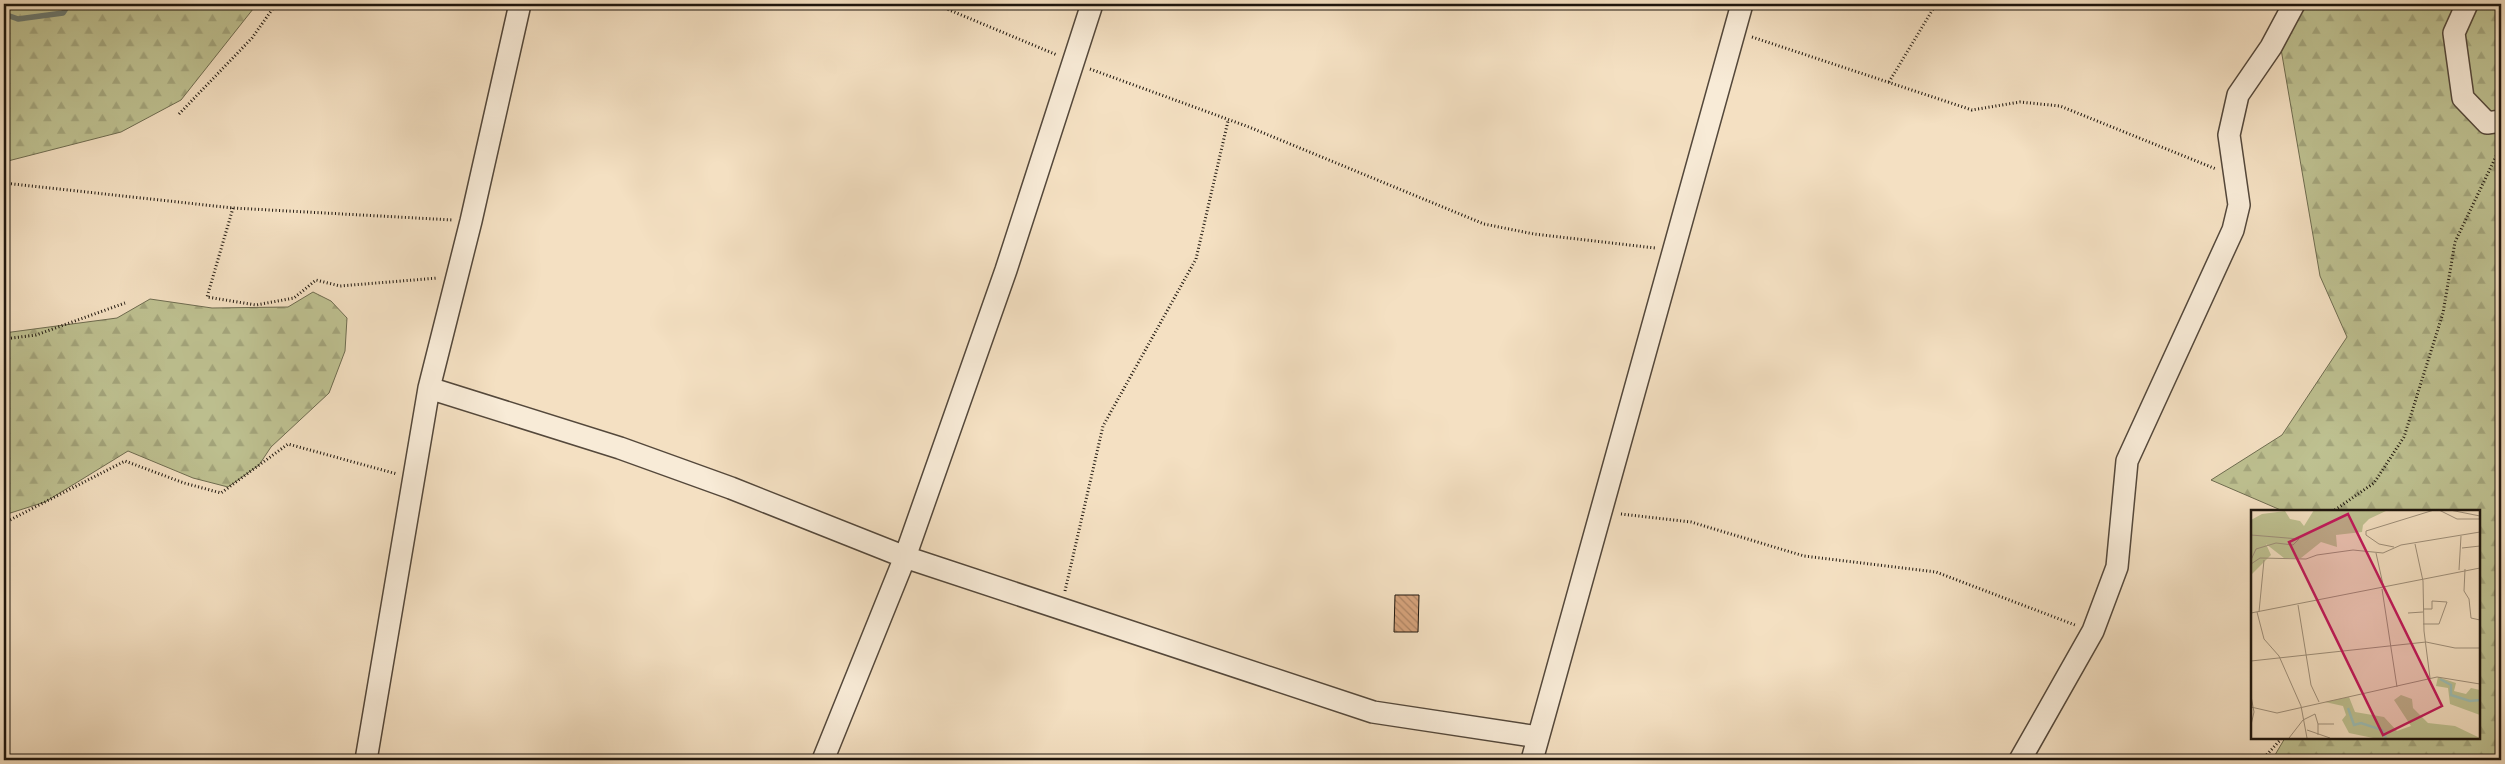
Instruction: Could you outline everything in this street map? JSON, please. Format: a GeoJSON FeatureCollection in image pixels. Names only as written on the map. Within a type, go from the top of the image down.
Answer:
{"type":"FeatureCollection","features":[{"type":"Feature","properties":{"kind":"street"},"geometry":{"type":"LineString","coordinates":[[366,760],[429,388],[471,222],[520,4]]}},
{"type":"Feature","properties":{"kind":"street"},"geometry":{"type":"LineString","coordinates":[[823,760],[905,557],[1006,270],[1092,4]]}},
{"type":"Feature","properties":{"kind":"street"},"geometry":{"type":"LineString","coordinates":[[1536,759],[1538,736],[1742,4]]}},
{"type":"Feature","properties":{"kind":"street"},"geometry":{"type":"LineString","coordinates":[[2020,760],[2092,631],[2117,567],[2127,461],[2233,230],[2239,205],[2229,135],[2238,95],[2271,47],[2294,4]]}},
{"type":"Feature","properties":{"kind":"street"},"geometry":{"type":"LineString","coordinates":[[2467,4],[2454,33],[2463,98],[2487,123],[2501,121]]}},
{"type":"Feature","properties":{"kind":"street"},"geometry":{"type":"LineString","coordinates":[[429,388],[620,448],[694,474],[905,557],[1373,712],[1538,736]]}},
{"type":"Feature","properties":{"kind":"path"},"geometry":{"type":"LineString","coordinates":[[179,114],[252,38],[276,4]]}},
{"type":"Feature","properties":{"kind":"path"},"geometry":{"type":"LineString","coordinates":[[935,4],[1073,62],[1228,121],[1249,127],[1484,224],[1534,234],[1674,251]]}},
{"type":"Feature","properties":{"kind":"path"},"geometry":{"type":"LineString","coordinates":[[1889,82],[1936,4]]}},
{"type":"Feature","properties":{"kind":"path"},"geometry":{"type":"LineString","coordinates":[[1734,31],[1972,110],[2020,102],[2060,106],[2236,178]]}},
{"type":"Feature","properties":{"kind":"path"},"geometry":{"type":"LineString","coordinates":[[1062,608],[1104,426],[1196,259],[1228,121]]}},
{"type":"Feature","properties":{"kind":"path"},"geometry":{"type":"LineString","coordinates":[[2335,510],[2374,483],[2404,437],[2443,313],[2455,242],[2501,146]]}},
{"type":"Feature","properties":{"kind":"path"},"geometry":{"type":"LineString","coordinates":[[4,183],[233,208],[471,222]]}},
{"type":"Feature","properties":{"kind":"path"},"geometry":{"type":"LineString","coordinates":[[233,208],[207,296],[256,305],[294,298],[316,280],[340,286],[457,276]]}},
{"type":"Feature","properties":{"kind":"path"},"geometry":{"type":"LineString","coordinates":[[4,339],[36,335],[125,303]]}},
{"type":"Feature","properties":{"kind":"path"},"geometry":{"type":"LineString","coordinates":[[4,523],[125,461],[184,483],[221,493],[288,444],[414,478]]}},
{"type":"Feature","properties":{"kind":"path"},"geometry":{"type":"LineString","coordinates":[[1602,511],[1691,522],[1804,556],[1936,572],[2092,631]]}},
{"type":"Feature","properties":{"kind":"path"},"geometry":{"type":"LineString","coordinates":[[2262,760],[2281,739]]}},
{"type":"Feature","properties":{"kind":"path"},"geometry":{"type":"LineString","coordinates":[[142,760],[160,757],[272,756],[287,760]]}},
{"type":"Feature","properties":{"kind":"green space"},"geometry":{"type":"Polygon","coordinates":[[[4,4],[257,4],[181,100],[121,132],[4,162],[4,4]]]}},
{"type":"Feature","properties":{"kind":"green space"},"geometry":{"type":"Polygon","coordinates":[[[2303,4],[2501,4],[2501,760],[2272,760],[2284,739],[2480,739],[2480,510],[2281,510],[2211,480],[2282,435],[2347,337],[2320,276],[2281,49],[2303,4]]]}},
{"type":"Feature","properties":{"kind":"green space"},"geometry":{"type":"Polygon","coordinates":[[[313,292],[331,301],[347,318],[345,351],[329,393],[271,447],[259,465],[228,487],[193,478],[128,451],[45,502],[4,515],[4,333],[117,318],[150,299],[212,308],[288,307],[313,292]]]}},
{"type":"Feature","properties":{"kind":"building"},"geometry":{"type":"Polygon","coordinates":[[[1395,595],[1419,595],[1418,632],[1394,632],[1395,595]]]}},
{"type":"Feature","properties":{"kind":"waterway"},"geometry":{"type":"LineString","coordinates":[[4,14],[18,19],[63,13],[69,4]]}}]}
